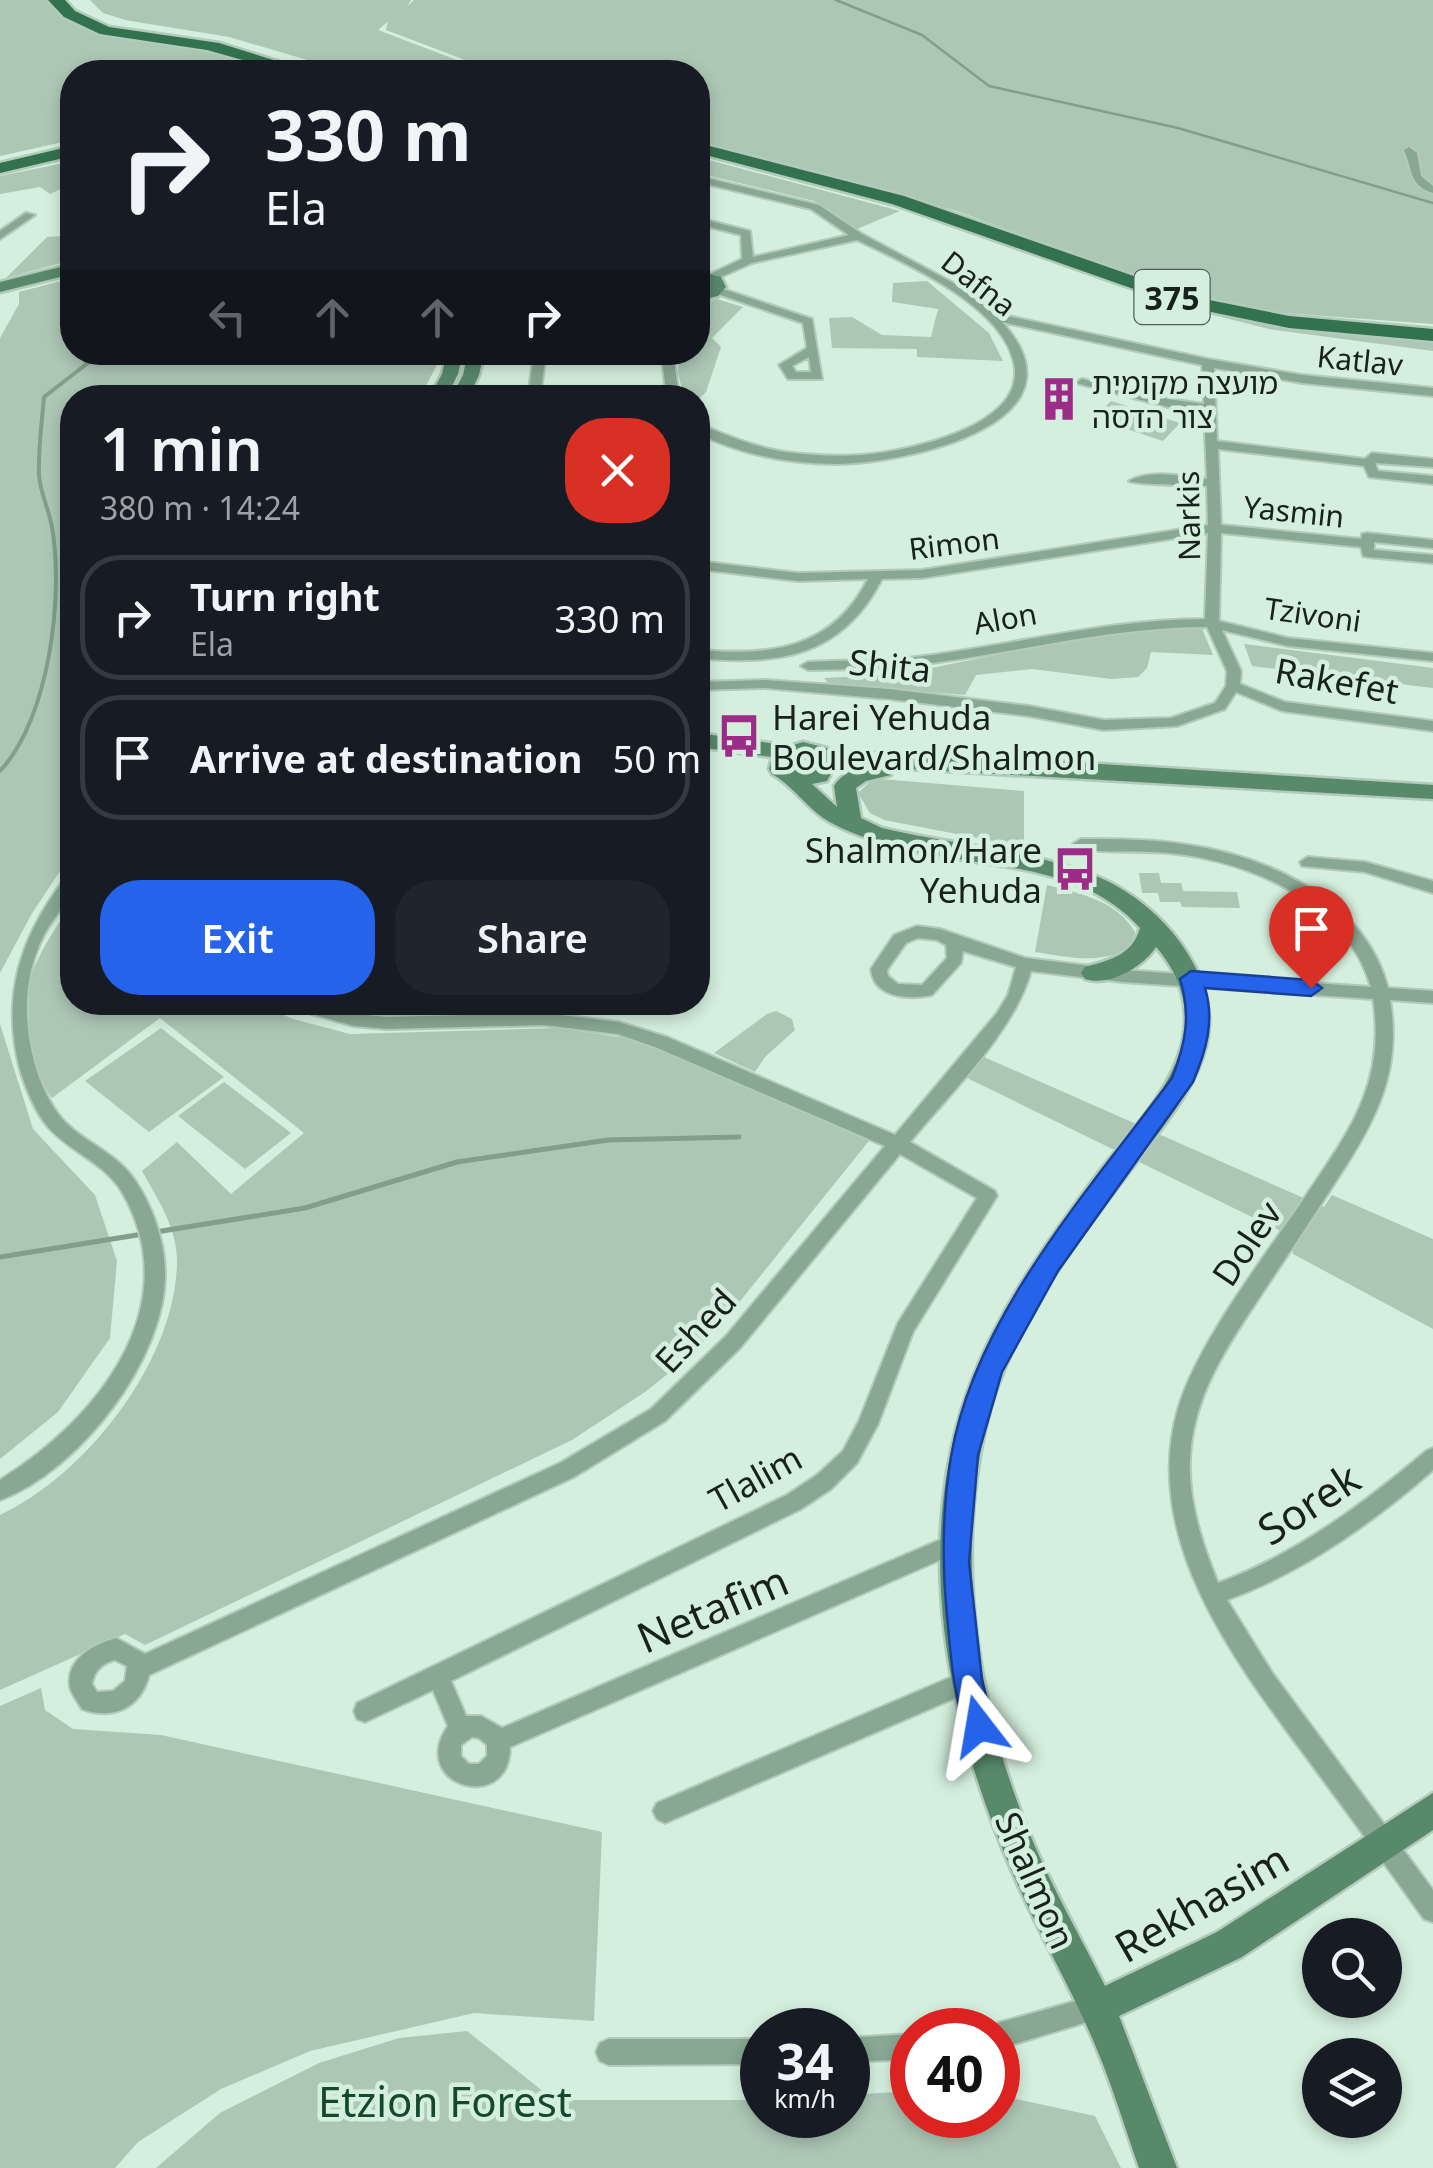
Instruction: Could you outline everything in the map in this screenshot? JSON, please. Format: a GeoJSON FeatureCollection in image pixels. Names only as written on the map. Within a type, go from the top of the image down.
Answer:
{"type":"FeatureCollection","features":[{"type":"Feature","properties":{"kind":"main road"},"geometry":{"type":"LineString","coordinates":[[56,0],[76,19],[101,29],[208,45],[261,60]]}},
{"type":"Feature","properties":{"kind":"main road","name":"375"},"geometry":{"type":"LineString","coordinates":[[710,151],[898,200],[1189,302],[1289,322],[1433,335]]}},
{"type":"Feature","properties":{"kind":"main road"},"geometry":{"type":"LineString","coordinates":[[0,164],[60,153]]}},
{"type":"Feature","properties":{"kind":"main road"},"geometry":{"type":"LineString","coordinates":[[0,164],[60,154]]}},
{"type":"Feature","properties":{"kind":"street"},"geometry":{"type":"LineString","coordinates":[[1408,150],[1417,181],[1433,190]]}},
{"type":"Feature","properties":{"kind":"street","name":"Dafna"},"geometry":{"type":"LineString","coordinates":[[710,183],[814,206],[858,236],[912,264],[989,315],[1012,344],[1022,379],[1016,398],[1001,412],[951,441],[918,452],[838,460],[757,450],[710,432]]}},
{"type":"Feature","properties":{"kind":"street"},"geometry":{"type":"LineString","coordinates":[[0,236],[30,215]]}},
{"type":"Feature","properties":{"kind":"street"},"geometry":{"type":"LineString","coordinates":[[710,225],[746,233],[748,261]]}},
{"type":"Feature","properties":{"kind":"street"},"geometry":{"type":"LineString","coordinates":[[710,280],[748,261],[858,236]]}},
{"type":"Feature","properties":{"kind":"street"},"geometry":{"type":"LineString","coordinates":[[0,286],[60,272]]}},
{"type":"Feature","properties":{"kind":"street"},"geometry":{"type":"LineString","coordinates":[[710,282],[808,322],[813,350]]}},
{"type":"Feature","properties":{"kind":"street","name":"Katlav"},"geometry":{"type":"LineString","coordinates":[[989,315],[1208,363],[1302,379],[1433,392]]}},
{"type":"Feature","properties":{"kind":"street","name":"Narkis"},"geometry":{"type":"LineString","coordinates":[[1208,363],[1216,528],[1212,623]]}},
{"type":"Feature","properties":{"kind":"street"},"geometry":{"type":"LineString","coordinates":[[1082,384],[1210,408]]}},
{"type":"Feature","properties":{"kind":"street"},"geometry":{"type":"LineString","coordinates":[[1211,444],[1368,462]]}},
{"type":"Feature","properties":{"kind":"street"},"geometry":{"type":"LineString","coordinates":[[1368,462],[1372,457],[1433,464]]}},
{"type":"Feature","properties":{"kind":"street"},"geometry":{"type":"LineString","coordinates":[[1368,462],[1373,474],[1433,480]]}},
{"type":"Feature","properties":{"kind":"street"},"geometry":{"type":"LineString","coordinates":[[1135,482],[1157,478],[1213,484]]}},
{"type":"Feature","properties":{"kind":"street","name":"Yasmin"},"geometry":{"type":"LineString","coordinates":[[1216,528],[1367,544]]}},
{"type":"Feature","properties":{"kind":"street","name":"Rimon"},"geometry":{"type":"LineString","coordinates":[[710,566],[798,577],[876,577],[976,568],[1216,528]]}},
{"type":"Feature","properties":{"kind":"street","name":"Yasmin"},"geometry":{"type":"LineString","coordinates":[[1433,544],[1366,537],[1368,553],[1433,559]]}},
{"type":"Feature","properties":{"kind":"street"},"geometry":{"type":"LineString","coordinates":[[710,655],[763,658],[819,640],[852,618],[870,595],[876,577]]}},
{"type":"Feature","properties":{"kind":"street"},"geometry":{"type":"LineString","coordinates":[[1212,623],[1234,671],[1233,686]]}},
{"type":"Feature","properties":{"kind":"street","name":"Tzivoni"},"geometry":{"type":"LineString","coordinates":[[1212,623],[1288,642],[1433,657]]}},
{"type":"Feature","properties":{"kind":"street","name":"Alon"},"geometry":{"type":"LineString","coordinates":[[808,666],[908,662],[1097,630],[1212,623]]}},
{"type":"Feature","properties":{"kind":"street","name":"Tzivoni"},"geometry":{"type":"LineString","coordinates":[[1407,654],[1409,643],[1433,645]]}},
{"type":"Feature","properties":{"kind":"street","name":"Shita"},"geometry":{"type":"LineString","coordinates":[[710,686],[765,684],[889,694],[1029,711],[1104,725],[1172,723],[1220,706],[1233,686]]}},
{"type":"Feature","properties":{"kind":"street","name":"Rakefet"},"geometry":{"type":"LineString","coordinates":[[1233,686],[1282,706],[1433,726]]}},
{"type":"Feature","properties":{"kind":"street"},"geometry":{"type":"LineString","coordinates":[[710,744],[787,766]]}},
{"type":"Feature","properties":{"kind":"street"},"geometry":{"type":"LineString","coordinates":[[787,766],[804,749],[821,767]]}},
{"type":"Feature","properties":{"kind":"street"},"geometry":{"type":"LineString","coordinates":[[710,757],[787,766],[1433,809]]}},
{"type":"Feature","properties":{"kind":"street"},"geometry":{"type":"LineString","coordinates":[[821,767],[842,759],[990,764],[1433,792]]}},
{"type":"Feature","properties":{"kind":"street","name":"Shalmon"},"geometry":{"type":"LineString","coordinates":[[787,766],[814,804],[829,814],[886,836],[1028,864],[1087,880],[1132,906],[1152,925],[1191,979],[1199,1004],[1195,1049],[1182,1082],[1050,1264],[1009,1330],[990,1372],[964,1455],[956,1543],[968,1680],[1008,1824],[1097,2008],[1158,2168]]}},
{"type":"Feature","properties":{"kind":"street","name":"Shalmon"},"geometry":{"type":"LineString","coordinates":[[821,767],[828,795],[850,819],[886,836]]}},
{"type":"Feature","properties":{"kind":"street"},"geometry":{"type":"LineString","coordinates":[[850,819],[845,786],[859,775],[884,770]]}},
{"type":"Feature","properties":{"kind":"street","name":"Dolev"},"geometry":{"type":"LineString","coordinates":[[1081,844],[1197,851],[1235,860],[1298,888],[1349,925],[1362,943],[1381,993],[1387,1033],[1386,1062],[1370,1111],[1230,1326],[1188,1410],[1182,1455],[1183,1500],[1192,1542],[1231,1632],[1433,1910]]}},
{"type":"Feature","properties":{"kind":"street"},"geometry":{"type":"LineString","coordinates":[[1308,862],[1365,867],[1433,887]]}},
{"type":"Feature","properties":{"kind":"street"},"geometry":{"type":"LineString","coordinates":[[0,1491],[62,1449],[101,1408],[132,1361],[148,1320],[156,1284],[154,1247],[144,1210],[126,1182],[56,1124],[28,1095],[6,1039],[10,971],[29,933],[60,896]]}},
{"type":"Feature","properties":{"kind":"street"},"geometry":{"type":"LineString","coordinates":[[1093,973],[1138,957],[1149,942],[1152,925]]}},
{"type":"Feature","properties":{"kind":"street"},"geometry":{"type":"LineString","coordinates":[[954,950],[987,952],[1025,964],[1093,973],[1433,997]]}},
{"type":"Feature","properties":{"kind":"street","name":"Eshed"},"geometry":{"type":"LineString","coordinates":[[139,1668],[567,1470],[658,1415],[733,1342],[1003,1016],[1016,995],[1025,964]]}},
{"type":"Feature","properties":{"kind":"street"},"geometry":{"type":"LineString","coordinates":[[342,1015],[370,1022],[544,1019],[618,1028],[661,1042],[898,1144]]}},
{"type":"Feature","properties":{"kind":"street","name":"Tlalim"},"geometry":{"type":"LineString","coordinates":[[365,1711],[794,1502],[850,1458],[868,1424],[905,1329],[988,1196],[898,1144]]}},
{"type":"Feature","properties":{"kind":"street","name":"Sorek"},"geometry":{"type":"LineString","coordinates":[[1214,1595],[1253,1582],[1344,1529],[1433,1457]]}},
{"type":"Feature","properties":{"kind":"street","name":"Netafim"},"geometry":{"type":"LineString","coordinates":[[462,1730],[448,1751],[452,1766],[464,1775],[488,1770],[498,1756],[498,1741],[956,1543]]}},
{"type":"Feature","properties":{"kind":"street"},"geometry":{"type":"LineString","coordinates":[[438,1676],[462,1730],[487,1728],[498,1741]]}},
{"type":"Feature","properties":{"kind":"street"},"geometry":{"type":"LineString","coordinates":[[664,1811],[968,1680]]}},
{"type":"Feature","properties":{"kind":"street","name":"Rekhasim"},"geometry":{"type":"LineString","coordinates":[[1020,2030],[1097,2008],[1160,1984],[1216,1955],[1433,1810]]}},
{"type":"Feature","properties":{"kind":"street"},"geometry":{"type":"LineString","coordinates":[[609,2052],[740,2052]]}},
{"type":"Feature","properties":{"kind":"green space"},"geometry":{"type":"Polygon","coordinates":[[[0,0],[50,0],[65,14],[98,30],[193,45],[250,60],[60,60],[60,143],[0,156],[0,0]]]}},
{"type":"Feature","properties":{"kind":"green space"},"geometry":{"type":"Polygon","coordinates":[[[90,0],[411,0],[407,7],[414,0],[1433,0],[1433,324],[1283,313],[1172,290],[954,210],[710,147],[710,60],[465,60],[386,30],[388,22],[378,30],[457,60],[307,60],[229,37],[103,13],[90,0]]]}},
{"type":"Feature","properties":{"kind":"green space"},"geometry":{"type":"Polygon","coordinates":[[[710,160],[900,211],[857,229],[814,201],[710,176],[710,160]]]}},
{"type":"Feature","properties":{"kind":"green space"},"geometry":{"type":"Polygon","coordinates":[[[60,164],[60,189],[50,194],[40,187],[0,194],[0,176],[60,164]]]}},
{"type":"Feature","properties":{"kind":"green space"},"geometry":{"type":"Polygon","coordinates":[[[60,236],[60,263],[6,278],[47,237],[60,236]]]}},
{"type":"Feature","properties":{"kind":"green space"},"geometry":{"type":"Polygon","coordinates":[[[60,281],[60,365],[437,365],[426,385],[60,385],[60,871],[0,973],[0,338],[19,304],[19,292],[60,281]]]}},
{"type":"Feature","properties":{"kind":"green space"},"geometry":{"type":"Polygon","coordinates":[[[927,281],[989,333],[1003,361],[917,357],[917,349],[832,348],[829,318],[852,317],[882,335],[931,337],[938,309],[892,302],[893,283],[927,281]]]}},
{"type":"Feature","properties":{"kind":"green space"},"geometry":{"type":"Polygon","coordinates":[[[717,299],[743,307],[712,338],[721,347],[708,385],[681,385],[678,365],[710,365],[710,301],[717,299]]]}},
{"type":"Feature","properties":{"kind":"green space"},"geometry":{"type":"Polygon","coordinates":[[[1194,310],[1268,325],[1433,340],[1433,351],[1269,329],[1194,310]]]}},
{"type":"Feature","properties":{"kind":"green space"},"geometry":{"type":"Polygon","coordinates":[[[1111,401],[1180,423],[1163,441],[1094,418],[1111,401]]]}},
{"type":"Feature","properties":{"kind":"green space"},"geometry":{"type":"Polygon","coordinates":[[[1201,626],[1213,655],[1151,652],[1147,668],[1138,677],[1111,679],[1032,669],[976,675],[965,695],[829,684],[824,678],[901,674],[1081,638],[1201,626]]]}},
{"type":"Feature","properties":{"kind":"green space"},"geometry":{"type":"Polygon","coordinates":[[[1244,644],[1433,668],[1433,688],[1252,666],[1244,644]]]}},
{"type":"Feature","properties":{"kind":"green space"},"geometry":{"type":"Polygon","coordinates":[[[872,780],[1024,791],[1024,847],[884,820],[870,813],[858,793],[872,780]]]}},
{"type":"Feature","properties":{"kind":"green space"},"geometry":{"type":"Polygon","coordinates":[[[1139,873],[1159,873],[1161,883],[1181,883],[1183,891],[1237,892],[1240,908],[1182,907],[1180,902],[1160,902],[1158,893],[1142,893],[1139,873]]]}},
{"type":"Feature","properties":{"kind":"green space"},"geometry":{"type":"Polygon","coordinates":[[[1047,885],[1097,900],[1118,913],[1135,932],[1130,948],[1095,958],[1035,952],[1047,885]]]}},
{"type":"Feature","properties":{"kind":"green space"},"geometry":{"type":"Polygon","coordinates":[[[60,922],[60,1015],[284,1015],[350,1034],[559,1028],[646,1041],[872,1137],[693,1354],[645,1392],[572,1440],[145,1645],[125,1634],[0,1690],[0,1515],[33,1496],[94,1443],[143,1375],[161,1338],[172,1300],[177,1263],[174,1238],[142,1171],[177,1142],[231,1194],[304,1133],[160,1018],[52,1098],[27,1047],[24,1023],[31,975],[60,922]]]}},
{"type":"Feature","properties":{"kind":"green space"},"geometry":{"type":"Polygon","coordinates":[[[776,1011],[792,1019],[795,1030],[765,1057],[755,1072],[714,1053],[767,1014],[776,1011]]]}},
{"type":"Feature","properties":{"kind":"green space"},"geometry":{"type":"Polygon","coordinates":[[[0,1024],[33,1129],[95,1195],[117,1261],[110,1338],[58,1412],[0,1459],[0,1024]]]}},
{"type":"Feature","properties":{"kind":"green space"},"geometry":{"type":"Polygon","coordinates":[[[161,1028],[224,1077],[149,1132],[85,1081],[161,1028]]]}},
{"type":"Feature","properties":{"kind":"green space"},"geometry":{"type":"Polygon","coordinates":[[[984,1057],[1324,1207],[1332,1195],[1433,1239],[1433,1329],[1293,1254],[1291,1236],[967,1078],[984,1057]]]}},
{"type":"Feature","properties":{"kind":"green space"},"geometry":{"type":"Polygon","coordinates":[[[224,1082],[291,1133],[245,1169],[178,1116],[224,1082]]]}},
{"type":"Feature","properties":{"kind":"green space"},"geometry":{"type":"Polygon","coordinates":[[[41,1688],[45,1710],[73,1729],[161,1735],[602,1832],[594,2021],[474,2013],[310,2051],[221,2089],[138,2142],[115,2168],[0,2168],[0,1706],[41,1688]]]}},
{"type":"Feature","properties":{"kind":"green space","name":"Etzion Forest"},"geometry":{"type":"Polygon","coordinates":[[[467,2031],[554,2100],[740,2100],[740,2138],[870,2138],[870,2094],[890,2092],[890,2138],[1020,2138],[1020,2100],[1095,2116],[1121,2168],[156,2168],[220,2113],[319,2063],[399,2038],[467,2031]]]}},
{"type":"Feature","properties":{"kind":"waterway"},"geometry":{"type":"LineString","coordinates":[[836,0],[922,35],[989,86],[1178,128],[1433,203]]}},
{"type":"Feature","properties":{"kind":"waterway"},"geometry":{"type":"LineString","coordinates":[[0,771],[30,721],[49,656],[54,621],[55,555],[39,475],[44,397],[85,365]]}},
{"type":"Feature","properties":{"kind":"waterway"},"geometry":{"type":"LineString","coordinates":[[0,1257],[305,1208],[457,1162],[608,1140],[739,1137]]}},
{"type":"Feature","properties":{"kind":"place","name":"מועצה מקומית צור הדסה"},"geometry":{"type":"Point","coordinates":[1059,399]}},
{"type":"Feature","properties":{"kind":"place","name":"Harei Yehuda Boulevard/Shalmon"},"geometry":{"type":"Point","coordinates":[739,736]}},
{"type":"Feature","properties":{"kind":"place","name":"Shalmon/Hare Yehuda"},"geometry":{"type":"Point","coordinates":[1075,869]}},
{"type":"Feature","properties":{"kind":"route"},"geometry":{"type":"LineString","coordinates":[[979,1726],[968,1680],[956,1562],[964,1455],[990,1372],[1009,1330],[1050,1264],[1182,1082],[1195,1049],[1198,1028],[1199,1004],[1191,979],[1311,988]]}}]}
